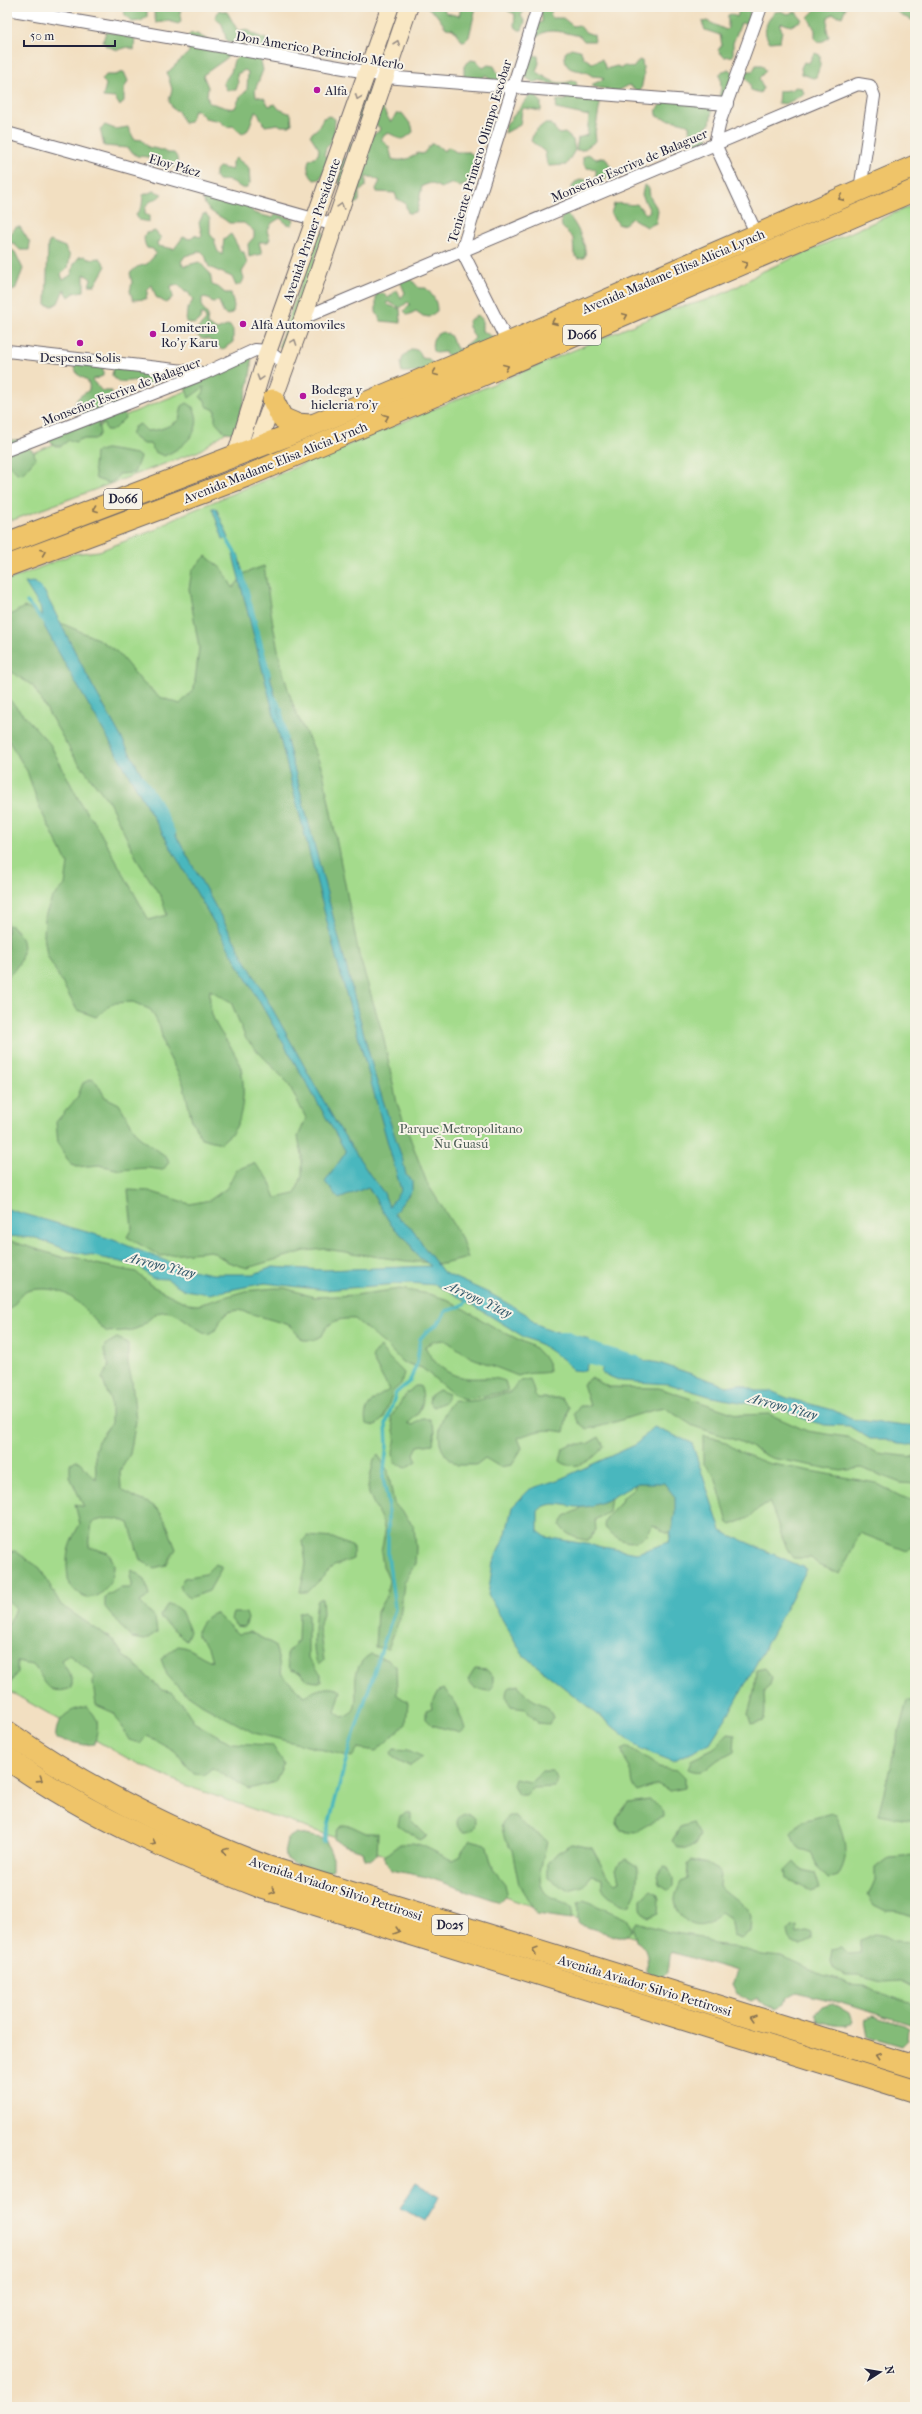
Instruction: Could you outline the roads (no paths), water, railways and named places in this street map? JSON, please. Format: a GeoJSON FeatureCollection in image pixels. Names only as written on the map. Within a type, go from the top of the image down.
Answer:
{"type":"FeatureCollection","features":[{"type":"Feature","properties":{"kind":"highway","name":"Avenida Madame Elisa Alicia Lynch"},"geometry":{"type":"LineString","coordinates":[[8,541],[256,448],[508,343],[915,166]]}},
{"type":"Feature","properties":{"kind":"highway","name":"Avenida Madame Elisa Alicia Lynch"},"geometry":{"type":"LineString","coordinates":[[7,566],[247,476],[915,190]]}},
{"type":"Feature","properties":{"kind":"highway"},"geometry":{"type":"LineString","coordinates":[[273,400],[282,418],[296,424],[311,425]]}},
{"type":"Feature","properties":{"kind":"highway"},"geometry":{"type":"LineString","coordinates":[[154,510],[173,494],[249,465],[256,448]]}},
{"type":"Feature","properties":{"kind":"highway","name":"Avenida Aviador Silvio Pettirossi"},"geometry":{"type":"LineString","coordinates":[[7,1732],[60,1767],[133,1809],[203,1842],[267,1867],[684,1997],[915,2067]]}},
{"type":"Feature","properties":{"kind":"highway","name":"Avenida Aviador Silvio Pettirossi"},"geometry":{"type":"LineString","coordinates":[[7,1758],[124,1829],[166,1850],[264,1888],[915,2091]]}},
{"type":"Feature","properties":{"kind":"main road","name":"Avenida Primer Presidente"},"geometry":{"type":"LineString","coordinates":[[236,455],[268,351],[390,7]]}},
{"type":"Feature","properties":{"kind":"main road","name":"Avenida Primer Presidente"},"geometry":{"type":"LineString","coordinates":[[256,448],[303,318],[409,7]]}},
{"type":"Feature","properties":{"kind":"street","name":"Teniente Primero Olimpo Escobar"},"geometry":{"type":"LineString","coordinates":[[508,343],[462,251],[512,86],[538,7]]}},
{"type":"Feature","properties":{"kind":"street"},"geometry":{"type":"LineString","coordinates":[[757,235],[715,144],[727,104],[762,7]]}},
{"type":"Feature","properties":{"kind":"street","name":"Don Americo Perinciolo Merlo"},"geometry":{"type":"LineString","coordinates":[[7,9],[367,72],[385,77],[727,104]]}},
{"type":"Feature","properties":{"kind":"street","name":"Monseñor Escriva de Balaguer"},"geometry":{"type":"LineString","coordinates":[[303,318],[620,186],[858,84],[870,86],[874,96],[860,190]]}},
{"type":"Feature","properties":{"kind":"street","name":"Eloy Páez"},"geometry":{"type":"LineString","coordinates":[[7,133],[335,225]]}},
{"type":"Feature","properties":{"kind":"street","name":"Monseñor Escriva de Balaguer"},"geometry":{"type":"LineString","coordinates":[[7,450],[203,374],[255,350],[268,351]]}},
{"type":"Feature","properties":{"kind":"street"},"geometry":{"type":"LineString","coordinates":[[7,351],[203,374]]}},
{"type":"Feature","properties":{"kind":"street"},"geometry":{"type":"LineString","coordinates":[[268,351],[286,365]]}},
{"type":"Feature","properties":{"kind":"water"},"geometry":{"type":"Polygon","coordinates":[[[212,508],[216,508],[229,538],[223,539],[212,508]]]}},
{"type":"Feature","properties":{"kind":"water"},"geometry":{"type":"Polygon","coordinates":[[[238,554],[375,1076],[403,1161],[406,1175],[412,1180],[412,1190],[394,1214],[414,1231],[423,1246],[444,1273],[491,1294],[526,1314],[536,1324],[554,1331],[586,1338],[595,1345],[585,1371],[572,1370],[564,1360],[542,1345],[524,1337],[463,1299],[436,1285],[408,1283],[325,1290],[265,1283],[209,1294],[185,1290],[167,1279],[151,1278],[140,1266],[70,1251],[36,1238],[7,1236],[7,1209],[111,1239],[186,1269],[212,1274],[254,1274],[273,1267],[324,1270],[431,1266],[416,1255],[408,1241],[392,1226],[368,1187],[339,1199],[325,1182],[346,1152],[73,678],[44,626],[40,607],[25,583],[34,582],[44,591],[92,685],[336,1123],[370,1175],[384,1193],[389,1207],[401,1190],[337,961],[233,555],[238,554]]]}},
{"type":"Feature","properties":{"kind":"water"},"geometry":{"type":"Polygon","coordinates":[[[608,1348],[626,1357],[659,1363],[727,1386],[739,1384],[756,1391],[771,1391],[787,1398],[833,1410],[851,1419],[904,1426],[915,1425],[915,1445],[898,1444],[886,1439],[870,1439],[849,1426],[825,1425],[806,1420],[785,1410],[712,1397],[669,1384],[621,1381],[601,1373],[608,1348]]]}},
{"type":"Feature","properties":{"kind":"water"},"geometry":{"type":"Polygon","coordinates":[[[654,1427],[692,1443],[721,1531],[807,1569],[734,1705],[710,1743],[672,1761],[641,1749],[523,1655],[488,1595],[493,1562],[506,1534],[512,1507],[530,1489],[560,1479],[635,1445],[654,1427]],[[638,1483],[599,1504],[592,1506],[579,1507],[555,1504],[543,1507],[538,1511],[538,1531],[546,1537],[637,1553],[669,1542],[675,1513],[675,1497],[664,1483],[638,1483]]]}},
{"type":"Feature","properties":{"kind":"water"},"geometry":{"type":"Polygon","coordinates":[[[416,2182],[440,2196],[425,2221],[400,2207],[416,2182]]]}},
{"type":"Feature","properties":{"kind":"waterway"},"geometry":{"type":"LineString","coordinates":[[225,536],[238,558]]}},
{"type":"Feature","properties":{"kind":"waterway"},"geometry":{"type":"LineString","coordinates":[[242,572],[269,674]]}},
{"type":"Feature","properties":{"kind":"waterway"},"geometry":{"type":"LineString","coordinates":[[27,602],[46,624]]}},
{"type":"Feature","properties":{"kind":"waterway"},"geometry":{"type":"LineString","coordinates":[[275,698],[281,709],[286,739]]}},
{"type":"Feature","properties":{"kind":"waterway"},"geometry":{"type":"LineString","coordinates":[[142,776],[159,802],[174,833]]}},
{"type":"Feature","properties":{"kind":"waterway"},"geometry":{"type":"LineString","coordinates":[[324,1842],[349,1749],[395,1609],[388,1556],[388,1502],[383,1478],[387,1445],[386,1424],[396,1393],[410,1381],[417,1363],[420,1339],[426,1332],[438,1324],[446,1311],[460,1307],[470,1299]]}},
{"type":"Feature","properties":{"kind":"waterway","name":"Arroyo Ytay"},"geometry":{"type":"LineString","coordinates":[[564,1342],[595,1355],[633,1366]]}},
{"type":"Feature","properties":{"kind":"place","name":"Alfa"},"geometry":{"type":"Point","coordinates":[317,90]}},
{"type":"Feature","properties":{"kind":"place","name":"Alfa Automoviles"},"geometry":{"type":"Point","coordinates":[243,324]}},
{"type":"Feature","properties":{"kind":"place","name":"Lomiteria Ro'y Karu"},"geometry":{"type":"Point","coordinates":[153,334]}},
{"type":"Feature","properties":{"kind":"place","name":"Despensa Solis"},"geometry":{"type":"Point","coordinates":[80,343]}},
{"type":"Feature","properties":{"kind":"place","name":"Bodega y hieleria ro'y"},"geometry":{"type":"Point","coordinates":[303,396]}},
{"type":"Feature","properties":{"kind":"park label","name":"Parque Metropolitano Ñu Guasú"},"geometry":{"type":"Point","coordinates":[461,1136]}}]}
